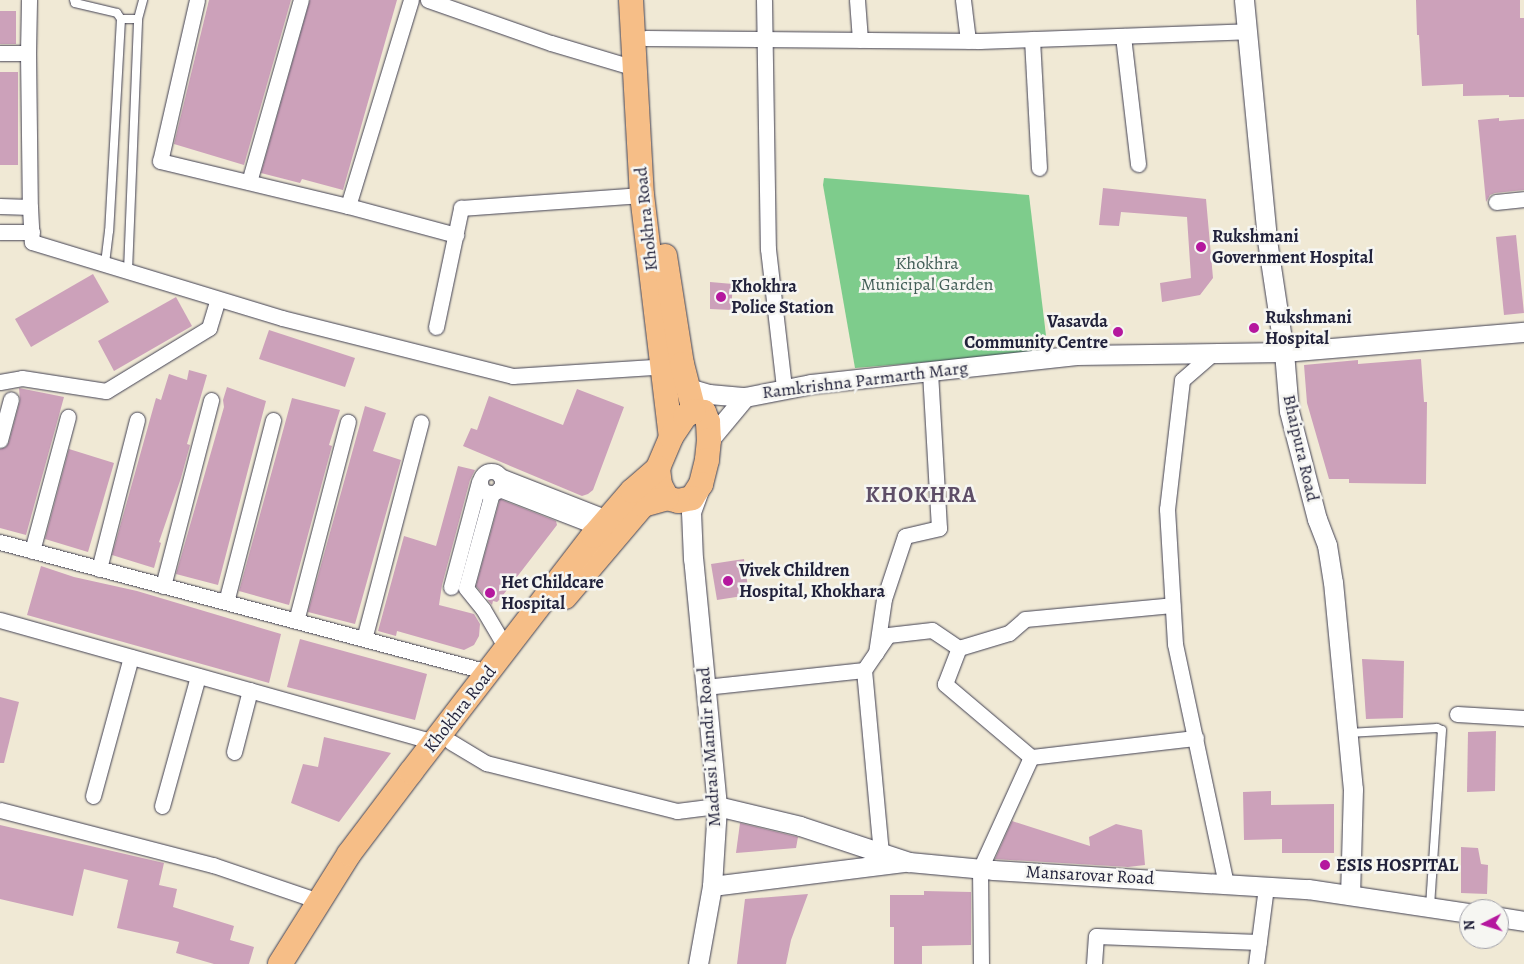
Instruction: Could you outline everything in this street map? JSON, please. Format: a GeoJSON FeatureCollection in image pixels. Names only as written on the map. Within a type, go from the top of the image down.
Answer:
{"type":"FeatureCollection","features":[{"type":"Feature","properties":{"kind":"main road","name":"Khokhra Road"},"geometry":{"type":"LineString","coordinates":[[631,0],[642,195],[672,366],[691,399]]}},
{"type":"Feature","properties":{"kind":"main road","name":"Khokhra Road"},"geometry":{"type":"LineString","coordinates":[[647,0],[646,38],[655,194],[672,366],[671,437]]}},
{"type":"Feature","properties":{"kind":"main road"},"geometry":{"type":"LineString","coordinates":[[672,500],[660,484],[658,468],[671,437],[685,416],[691,399],[704,412],[708,422],[710,440],[701,484]]}},
{"type":"Feature","properties":{"kind":"main road","name":"Khokhra Road"},"geometry":{"type":"LineString","coordinates":[[297,964],[325,916],[488,672],[604,523],[632,491],[658,468]]}},
{"type":"Feature","properties":{"kind":"main road","name":"Khokhra Road"},"geometry":{"type":"LineString","coordinates":[[280,964],[349,854],[643,505],[692,498],[701,484]]}},
{"type":"Feature","properties":{"kind":"street"},"geometry":{"type":"LineString","coordinates":[[29,0],[28,53],[32,242],[282,318],[513,376],[672,366]]}},
{"type":"Feature","properties":{"kind":"street"},"geometry":{"type":"LineString","coordinates":[[197,0],[160,161],[348,206],[456,235]]}},
{"type":"Feature","properties":{"kind":"street"},"geometry":{"type":"LineString","coordinates":[[249,182],[301,0]]}},
{"type":"Feature","properties":{"kind":"street"},"geometry":{"type":"LineString","coordinates":[[348,206],[411,0]]}},
{"type":"Feature","properties":{"kind":"street"},"geometry":{"type":"LineString","coordinates":[[428,0],[551,43],[635,68]]}},
{"type":"Feature","properties":{"kind":"street"},"geometry":{"type":"LineString","coordinates":[[764,0],[768,249],[784,388]]}},
{"type":"Feature","properties":{"kind":"street"},"geometry":{"type":"LineString","coordinates":[[857,0],[860,40]]}},
{"type":"Feature","properties":{"kind":"street"},"geometry":{"type":"LineString","coordinates":[[963,0],[968,41]]}},
{"type":"Feature","properties":{"kind":"street","name":"Bhaipura Road"},"geometry":{"type":"LineString","coordinates":[[1244,0],[1267,240],[1284,352],[1289,411],[1317,519],[1327,545],[1353,789],[1350,895]]}},
{"type":"Feature","properties":{"kind":"street"},"geometry":{"type":"LineString","coordinates":[[646,38],[968,41],[1247,31]]}},
{"type":"Feature","properties":{"kind":"street"},"geometry":{"type":"LineString","coordinates":[[1123,36],[1138,164]]}},
{"type":"Feature","properties":{"kind":"street"},"geometry":{"type":"LineString","coordinates":[[1032,39],[1039,168]]}},
{"type":"Feature","properties":{"kind":"street"},"geometry":{"type":"LineString","coordinates":[[0,52],[28,53]]}},
{"type":"Feature","properties":{"kind":"street"},"geometry":{"type":"LineString","coordinates":[[436,327],[461,208],[642,195]]}},
{"type":"Feature","properties":{"kind":"street"},"geometry":{"type":"LineString","coordinates":[[1496,202],[1524,199]]}},
{"type":"Feature","properties":{"kind":"street"},"geometry":{"type":"LineString","coordinates":[[0,206],[30,207]]}},
{"type":"Feature","properties":{"kind":"street"},"geometry":{"type":"LineString","coordinates":[[0,232],[32,232]]}},
{"type":"Feature","properties":{"kind":"street"},"geometry":{"type":"LineString","coordinates":[[0,382],[22,378],[106,391],[209,328],[218,299]]}},
{"type":"Feature","properties":{"kind":"street","name":"Ramkrishna Parmarth Marg"},"geometry":{"type":"LineString","coordinates":[[691,399],[709,394],[745,397],[784,388],[1076,355],[1284,352],[1524,332]]}},
{"type":"Feature","properties":{"kind":"street"},"geometry":{"type":"LineString","coordinates":[[1213,353],[1182,380],[1167,509],[1175,644],[1226,884]]}},
{"type":"Feature","properties":{"kind":"street"},"geometry":{"type":"LineString","coordinates":[[876,653],[884,599],[905,536],[939,528],[930,371]]}},
{"type":"Feature","properties":{"kind":"street"},"geometry":{"type":"LineString","coordinates":[[710,440],[745,397]]}},
{"type":"Feature","properties":{"kind":"street"},"geometry":{"type":"LineString","coordinates":[[0,440],[11,399]]}},
{"type":"Feature","properties":{"kind":"street"},"geometry":{"type":"LineString","coordinates":[[163,586],[211,400]]}},
{"type":"Feature","properties":{"kind":"street"},"geometry":{"type":"LineString","coordinates":[[32,551],[68,417]]}},
{"type":"Feature","properties":{"kind":"street"},"geometry":{"type":"LineString","coordinates":[[98,569],[137,420]]}},
{"type":"Feature","properties":{"kind":"street"},"geometry":{"type":"LineString","coordinates":[[226,602],[273,420]]}},
{"type":"Feature","properties":{"kind":"street"},"geometry":{"type":"LineString","coordinates":[[296,621],[348,422]]}},
{"type":"Feature","properties":{"kind":"street"},"geometry":{"type":"LineString","coordinates":[[364,639],[421,422]]}},
{"type":"Feature","properties":{"kind":"street"},"geometry":{"type":"LineString","coordinates":[[451,587],[479,482],[483,490],[497,486],[604,523]]}},
{"type":"Feature","properties":{"kind":"street"},"geometry":{"type":"LineString","coordinates":[[693,559],[691,512],[701,484]]}},
{"type":"Feature","properties":{"kind":"street"},"geometry":{"type":"LineString","coordinates":[[497,486],[466,588],[483,609],[506,648]]}},
{"type":"Feature","properties":{"kind":"street"},"geometry":{"type":"LineString","coordinates":[[672,500],[693,559]]}},
{"type":"Feature","properties":{"kind":"street"},"geometry":{"type":"LineString","coordinates":[[0,542],[488,672]]}},
{"type":"Feature","properties":{"kind":"street","name":"Madrasi Mandir Road"},"geometry":{"type":"LineString","coordinates":[[693,559],[717,806],[712,886],[698,964]]}},
{"type":"Feature","properties":{"kind":"street"},"geometry":{"type":"LineString","coordinates":[[959,648],[1009,633],[1025,619],[1172,605]]}},
{"type":"Feature","properties":{"kind":"street"},"geometry":{"type":"LineString","coordinates":[[0,620],[443,742],[486,763],[677,811],[717,806]]}},
{"type":"Feature","properties":{"kind":"street"},"geometry":{"type":"LineString","coordinates":[[881,852],[864,670],[888,635],[932,630],[959,648]]}},
{"type":"Feature","properties":{"kind":"street"},"geometry":{"type":"LineString","coordinates":[[959,648],[946,684],[1031,756],[1196,738]]}},
{"type":"Feature","properties":{"kind":"street"},"geometry":{"type":"LineString","coordinates":[[93,796],[131,657]]}},
{"type":"Feature","properties":{"kind":"street"},"geometry":{"type":"LineString","coordinates":[[705,687],[864,670]]}},
{"type":"Feature","properties":{"kind":"street"},"geometry":{"type":"LineString","coordinates":[[162,806],[198,676]]}},
{"type":"Feature","properties":{"kind":"street"},"geometry":{"type":"LineString","coordinates":[[234,752],[250,690]]}},
{"type":"Feature","properties":{"kind":"street"},"geometry":{"type":"LineString","coordinates":[[1457,714],[1524,718]]}},
{"type":"Feature","properties":{"kind":"street"},"geometry":{"type":"LineString","coordinates":[[982,964],[980,869],[1031,756]]}},
{"type":"Feature","properties":{"kind":"street","name":"Mansarovar Road"},"geometry":{"type":"LineString","coordinates":[[717,806],[800,826],[910,862],[980,869],[1266,887],[1350,895],[1459,912]]}},
{"type":"Feature","properties":{"kind":"street"},"geometry":{"type":"LineString","coordinates":[[0,810],[213,865],[319,901]]}},
{"type":"Feature","properties":{"kind":"street"},"geometry":{"type":"LineString","coordinates":[[712,886],[910,862]]}},
{"type":"Feature","properties":{"kind":"street"},"geometry":{"type":"LineString","coordinates":[[1256,964],[1266,887]]}},
{"type":"Feature","properties":{"kind":"street"},"geometry":{"type":"LineString","coordinates":[[1509,919],[1524,921]]}},
{"type":"Feature","properties":{"kind":"street"},"geometry":{"type":"LineString","coordinates":[[1094,964],[1096,936],[1259,942]]}},
{"type":"Feature","properties":{"kind":"lane"},"geometry":{"type":"LineString","coordinates":[[74,0],[75,3],[117,13],[121,19],[109,231],[105,264]]}},
{"type":"Feature","properties":{"kind":"lane"},"geometry":{"type":"LineString","coordinates":[[128,271],[138,20],[144,0]]}},
{"type":"Feature","properties":{"kind":"lane"},"geometry":{"type":"LineString","coordinates":[[121,19],[138,20]]}},
{"type":"Feature","properties":{"kind":"lane"},"geometry":{"type":"LineString","coordinates":[[1348,733],[1437,728],[1442,730],[1430,908]]}},
{"type":"Feature","properties":{"kind":"green space","name":"Khokhra Municipal Garden"},"geometry":{"type":"Polygon","coordinates":[[[824,178],[1029,195],[1048,352],[855,368],[823,185],[824,178]]]}},
{"type":"Feature","properties":{"kind":"building"},"geometry":{"type":"Polygon","coordinates":[[[209,0],[291,0],[244,165],[174,144],[209,0]]]}},
{"type":"Feature","properties":{"kind":"building"},"geometry":{"type":"Polygon","coordinates":[[[310,0],[397,0],[343,190],[302,179],[300,183],[261,173],[310,0]]]}},
{"type":"Feature","properties":{"kind":"building"},"geometry":{"type":"Polygon","coordinates":[[[1416,0],[1520,0],[1520,18],[1524,18],[1524,97],[1509,97],[1509,95],[1463,96],[1463,84],[1422,86],[1416,0]]]}},
{"type":"Feature","properties":{"kind":"building"},"geometry":{"type":"Polygon","coordinates":[[[0,11],[16,11],[16,44],[0,44],[0,11]]]}},
{"type":"Feature","properties":{"kind":"building"},"geometry":{"type":"Polygon","coordinates":[[[0,72],[18,72],[18,165],[0,165],[0,72]]]}},
{"type":"Feature","properties":{"kind":"building"},"geometry":{"type":"Polygon","coordinates":[[[1499,118],[1499,121],[1524,119],[1524,190],[1495,193],[1490,195],[1486,202],[1478,120],[1499,118]]]}},
{"type":"Feature","properties":{"kind":"building"},"geometry":{"type":"Polygon","coordinates":[[[1103,188],[1206,199],[1213,278],[1200,295],[1162,302],[1160,283],[1191,278],[1187,217],[1121,212],[1119,226],[1099,225],[1103,188]]]}},
{"type":"Feature","properties":{"kind":"building"},"geometry":{"type":"Polygon","coordinates":[[[1516,235],[1524,313],[1504,315],[1496,237],[1516,235]]]}},
{"type":"Feature","properties":{"kind":"building"},"geometry":{"type":"Polygon","coordinates":[[[93,274],[109,302],[31,347],[15,319],[93,274]]]}},
{"type":"Feature","properties":{"kind":"building","name":"Khokhra Police Station"},"geometry":{"type":"Polygon","coordinates":[[[710,282],[733,284],[731,310],[710,309],[710,282]]]}},
{"type":"Feature","properties":{"kind":"building"},"geometry":{"type":"Polygon","coordinates":[[[176,297],[192,326],[114,371],[98,341],[176,297]]]}},
{"type":"Feature","properties":{"kind":"building"},"geometry":{"type":"Polygon","coordinates":[[[269,330],[355,358],[345,387],[259,359],[269,330]]]}},
{"type":"Feature","properties":{"kind":"building"},"geometry":{"type":"Polygon","coordinates":[[[1421,359],[1424,402],[1427,402],[1426,484],[1349,483],[1349,479],[1329,479],[1307,403],[1304,365],[1358,360],[1358,364],[1421,359]]]}},
{"type":"Feature","properties":{"kind":"building"},"geometry":{"type":"Polygon","coordinates":[[[189,370],[207,375],[187,444],[190,445],[181,478],[159,542],[161,543],[154,568],[112,555],[156,398],[161,400],[169,374],[187,380],[189,370]]]}},
{"type":"Feature","properties":{"kind":"building"},"geometry":{"type":"Polygon","coordinates":[[[227,387],[266,401],[218,585],[176,574],[224,407],[223,400],[227,387]]]}},
{"type":"Feature","properties":{"kind":"building"},"geometry":{"type":"Polygon","coordinates":[[[19,388],[64,397],[26,535],[0,528],[0,449],[6,447],[9,442],[20,401],[19,388]]]}},
{"type":"Feature","properties":{"kind":"building"},"geometry":{"type":"Polygon","coordinates":[[[577,389],[624,407],[593,490],[588,494],[582,496],[463,446],[471,428],[477,430],[489,396],[563,425],[577,389]]]}},
{"type":"Feature","properties":{"kind":"building"},"geometry":{"type":"Polygon","coordinates":[[[292,398],[340,410],[329,445],[332,446],[289,605],[239,591],[292,398]]]}},
{"type":"Feature","properties":{"kind":"building"},"geometry":{"type":"Polygon","coordinates":[[[365,406],[386,413],[373,451],[401,460],[355,624],[308,612],[365,406]]]}},
{"type":"Feature","properties":{"kind":"building"},"geometry":{"type":"Polygon","coordinates":[[[69,449],[114,463],[88,552],[45,539],[69,449]]]}},
{"type":"Feature","properties":{"kind":"building"},"geometry":{"type":"Polygon","coordinates":[[[458,466],[475,470],[470,480],[442,585],[439,605],[474,614],[480,624],[479,636],[474,645],[464,650],[397,631],[396,636],[378,631],[404,536],[436,546],[458,466]]]}},
{"type":"Feature","properties":{"kind":"building"},"geometry":{"type":"Polygon","coordinates":[[[500,499],[556,521],[557,525],[500,599],[497,602],[493,601],[492,605],[476,586],[500,499]]]}},
{"type":"Feature","properties":{"kind":"building"},"geometry":{"type":"Polygon","coordinates":[[[744,559],[749,595],[717,600],[711,564],[744,559]]]}},
{"type":"Feature","properties":{"kind":"building"},"geometry":{"type":"Polygon","coordinates":[[[41,566],[74,577],[137,591],[281,634],[269,683],[27,615],[41,566]]]}},
{"type":"Feature","properties":{"kind":"building"},"geometry":{"type":"Polygon","coordinates":[[[300,639],[427,674],[415,720],[287,687],[300,639]]]}},
{"type":"Feature","properties":{"kind":"building"},"geometry":{"type":"Polygon","coordinates":[[[1362,659],[1404,661],[1403,718],[1366,719],[1362,659]]]}},
{"type":"Feature","properties":{"kind":"building"},"geometry":{"type":"Polygon","coordinates":[[[0,697],[19,702],[4,763],[0,763],[0,697]]]}},
{"type":"Feature","properties":{"kind":"building"},"geometry":{"type":"Polygon","coordinates":[[[1496,731],[1495,791],[1467,792],[1468,732],[1496,731]]]}},
{"type":"Feature","properties":{"kind":"building"},"geometry":{"type":"Polygon","coordinates":[[[324,737],[391,753],[339,822],[291,803],[303,764],[318,767],[324,737]]]}},
{"type":"Feature","properties":{"kind":"building"},"geometry":{"type":"Polygon","coordinates":[[[1271,791],[1271,805],[1334,804],[1334,853],[1282,853],[1282,839],[1244,840],[1243,792],[1271,791]]]}},
{"type":"Feature","properties":{"kind":"building"},"geometry":{"type":"Polygon","coordinates":[[[1012,821],[1090,846],[1089,837],[1116,824],[1142,830],[1145,865],[1128,867],[995,859],[1012,821]]]}},
{"type":"Feature","properties":{"kind":"building"},"geometry":{"type":"Polygon","coordinates":[[[740,823],[798,837],[796,848],[736,853],[740,823]]]}},
{"type":"Feature","properties":{"kind":"building"},"geometry":{"type":"Polygon","coordinates":[[[0,825],[164,863],[159,885],[177,889],[173,907],[234,926],[230,940],[254,947],[249,964],[214,964],[176,953],[179,942],[117,928],[128,880],[84,869],[73,916],[0,899],[0,825]]]}},
{"type":"Feature","properties":{"kind":"building"},"geometry":{"type":"Polygon","coordinates":[[[1461,847],[1478,848],[1481,864],[1488,865],[1487,894],[1461,893],[1461,847]]]}},
{"type":"Feature","properties":{"kind":"building"},"geometry":{"type":"Polygon","coordinates":[[[924,891],[971,892],[971,945],[922,946],[922,964],[894,964],[894,927],[890,927],[890,895],[924,895],[924,891]]]}},
{"type":"Feature","properties":{"kind":"building"},"geometry":{"type":"Polygon","coordinates":[[[808,894],[791,940],[786,964],[737,964],[745,899],[808,894]]]}},
{"type":"Feature","properties":{"kind":"place","name":"Rukshmani Government Hospital"},"geometry":{"type":"Point","coordinates":[1201,247]}},
{"type":"Feature","properties":{"kind":"place","name":"Khokhra Police Station"},"geometry":{"type":"Point","coordinates":[721,297]}},
{"type":"Feature","properties":{"kind":"place","name":"Rukshmani Hospital"},"geometry":{"type":"Point","coordinates":[1254,328]}},
{"type":"Feature","properties":{"kind":"place","name":"Vasavda Community Centre"},"geometry":{"type":"Point","coordinates":[1118,332]}},
{"type":"Feature","properties":{"kind":"place","name":"Vivek Children Hospital, Khokhara"},"geometry":{"type":"Point","coordinates":[728,581]}},
{"type":"Feature","properties":{"kind":"place","name":"Het Childcare Hospital"},"geometry":{"type":"Point","coordinates":[490,593]}},
{"type":"Feature","properties":{"kind":"place","name":"ESIS HOSPITAL"},"geometry":{"type":"Point","coordinates":[1325,865]}},
{"type":"Feature","properties":{"kind":"district","name":"KHOKHRA"},"geometry":{"type":"Point","coordinates":[921,496]}}]}
